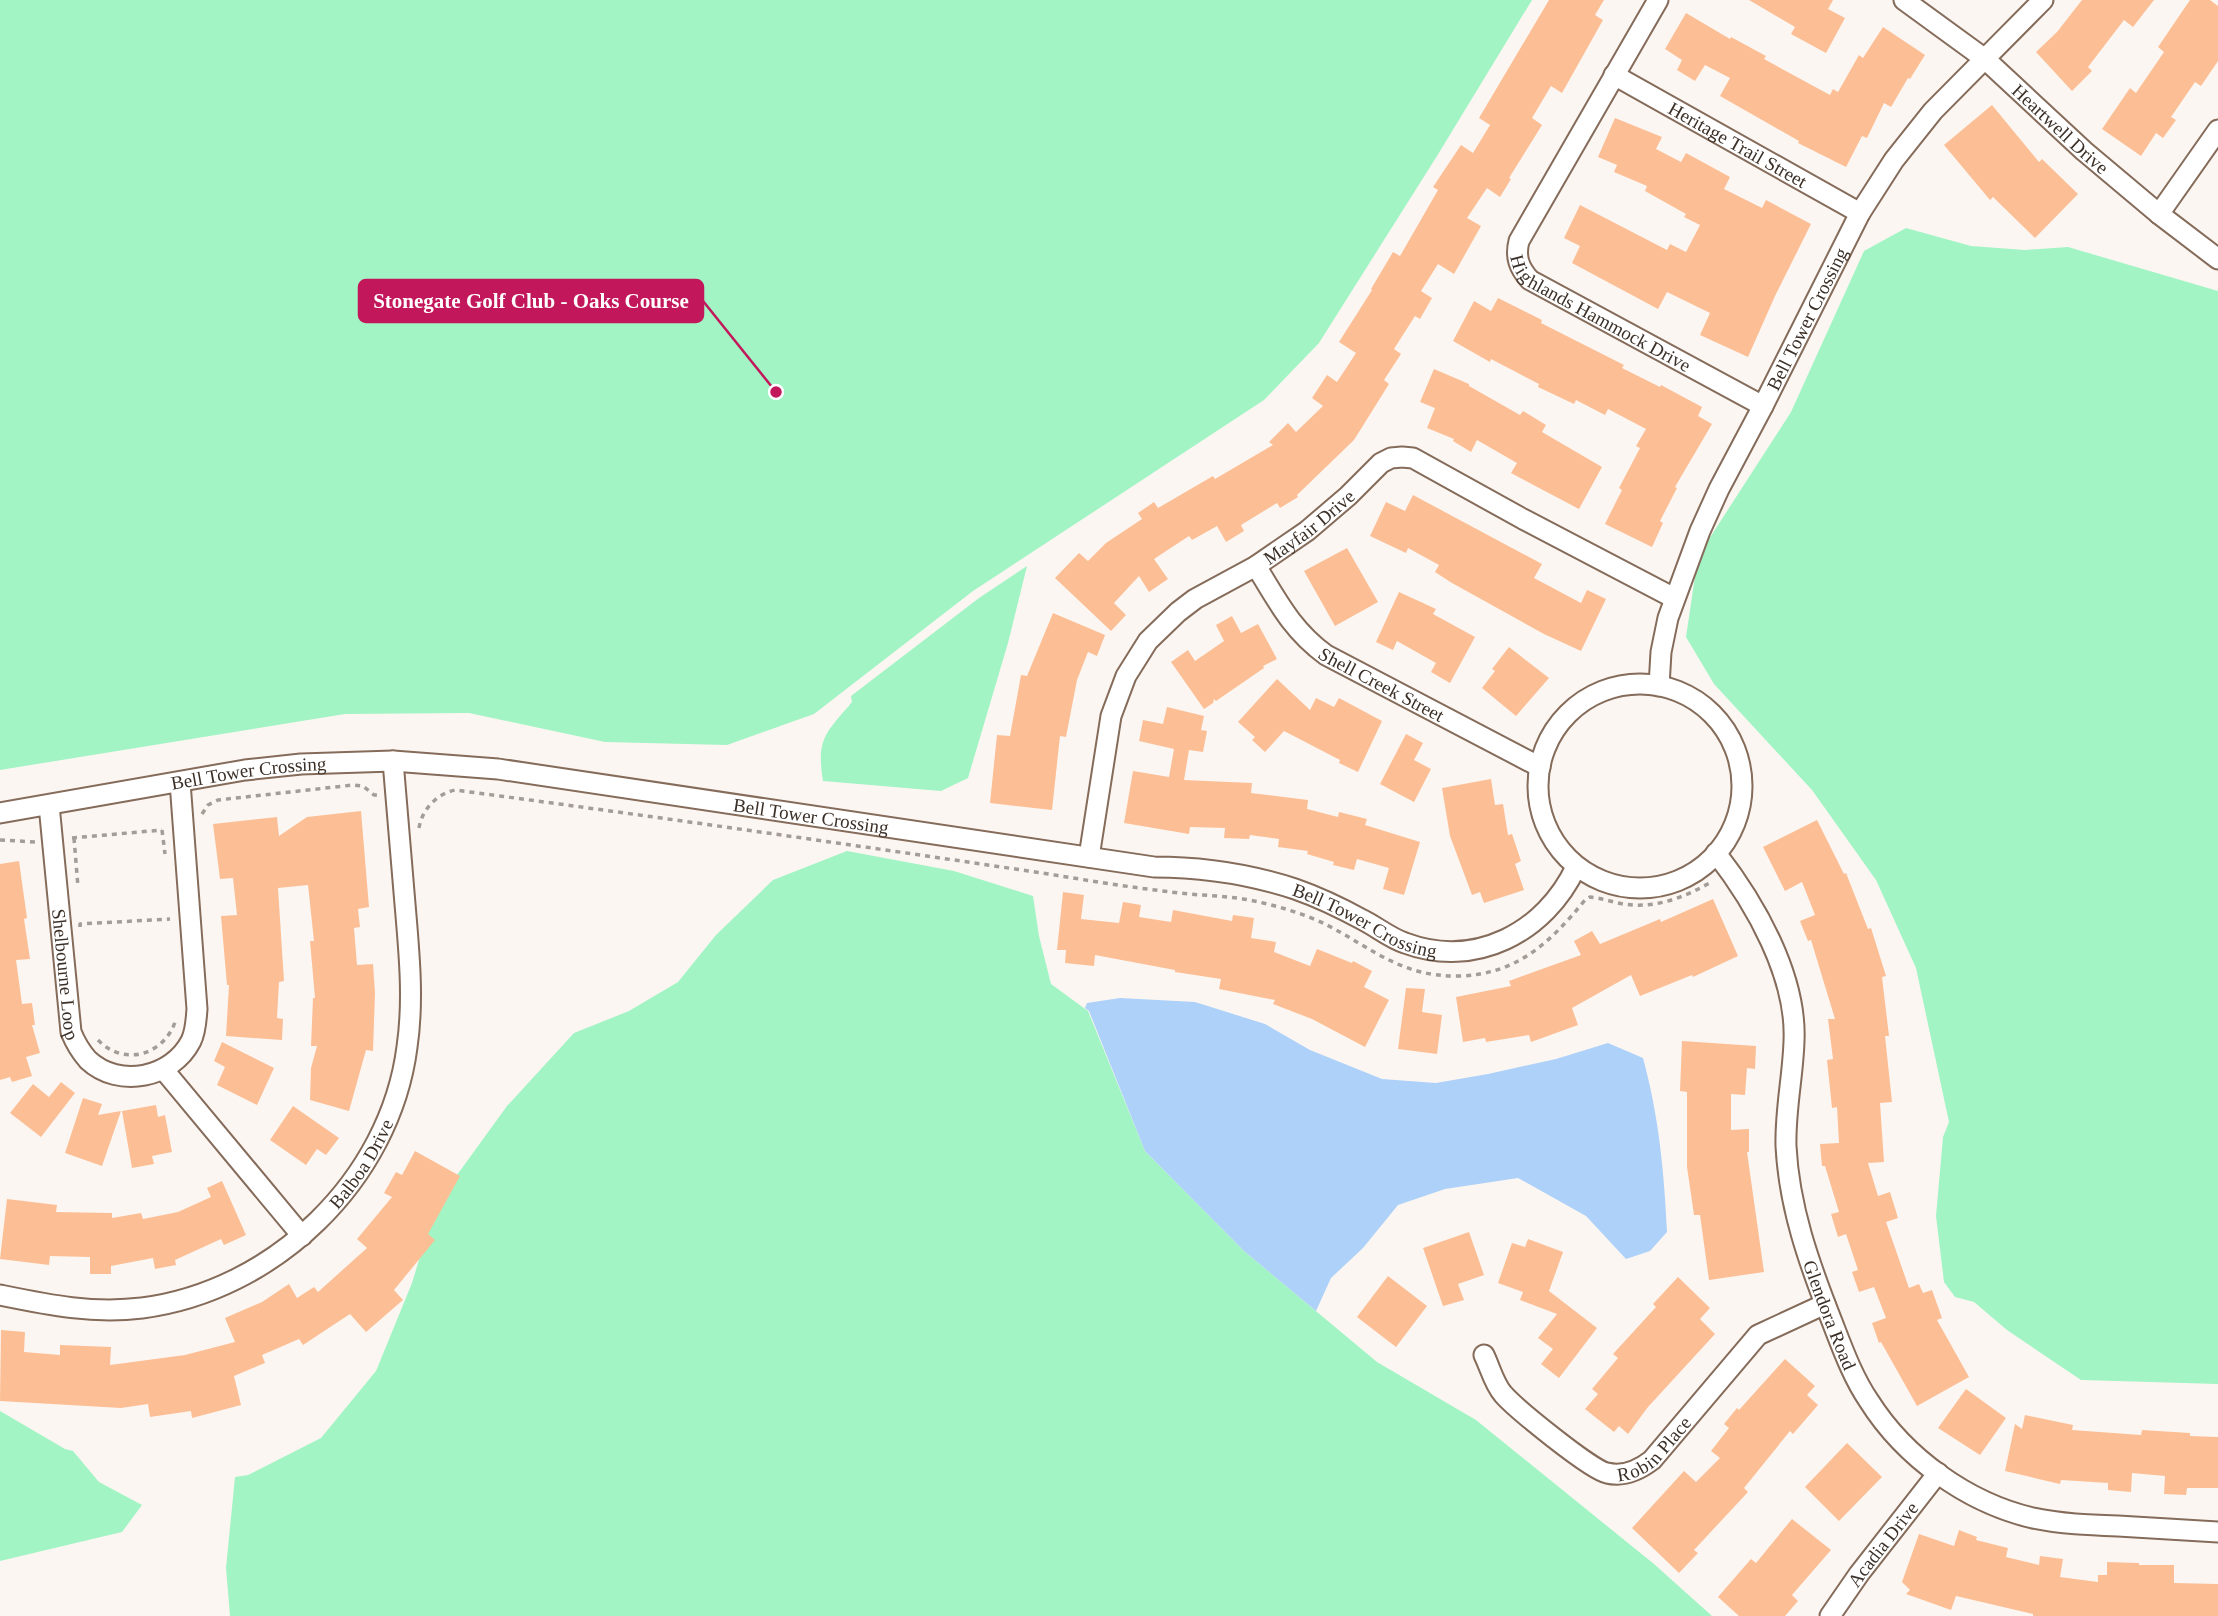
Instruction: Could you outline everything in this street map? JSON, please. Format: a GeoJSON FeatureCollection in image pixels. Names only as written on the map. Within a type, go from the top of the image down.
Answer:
{"type":"FeatureCollection","features":[{"type":"Feature","properties":{"kind":"street","name":"Highlands Hammock Drive"},"geometry":{"type":"LineString","coordinates":[[1658,0],[1519,241],[1518,262],[1530,280],[1763,406]]}},
{"type":"Feature","properties":{"kind":"street","name":"Heartwell Drive"},"geometry":{"type":"LineString","coordinates":[[1904,0],[1985,60],[2084,150],[2159,214],[2218,259]]}},
{"type":"Feature","properties":{"kind":"street","name":"Bell Tower Crossing"},"geometry":{"type":"LineString","coordinates":[[1659,686],[1661,652],[1674,598],[1719,489],[1860,213],[1894,160],[1933,111],[2043,0]]}},
{"type":"Feature","properties":{"kind":"street","name":"Heritage Trail Street"},"geometry":{"type":"LineString","coordinates":[[1614,75],[1860,213]]}},
{"type":"Feature","properties":{"kind":"street"},"geometry":{"type":"LineString","coordinates":[[2159,214],[2218,130]]}},
{"type":"Feature","properties":{"kind":"street","name":"Mayfair Drive"},"geometry":{"type":"LineString","coordinates":[[1089,857],[1107,736],[1117,696],[1148,641],[1195,599],[1256,566],[1307,531],[1381,463],[1391,458],[1413,458],[1674,598]]}},
{"type":"Feature","properties":{"kind":"street","name":"Shell Creek Street"},"geometry":{"type":"LineString","coordinates":[[1256,566],[1289,620],[1306,640],[1326,655],[1540,767]]}},
{"type":"Feature","properties":{"kind":"street"},"geometry":{"type":"LineString","coordinates":[[1621,686],[1659,686],[1685,695],[1711,713],[1722,726],[1737,754],[1741,769],[1741,801],[1731,831],[1716,853],[1701,868],[1688,877],[1658,887],[1623,886],[1599,880],[1576,867],[1554,842],[1546,827],[1538,794],[1540,767],[1546,745],[1554,730],[1564,716],[1590,696],[1621,686]]}},
{"type":"Feature","properties":{"kind":"street","name":"Bell Tower Crossing"},"geometry":{"type":"LineString","coordinates":[[0,813],[245,770],[290,765],[393,761],[498,769],[1154,867],[1225,872],[1318,898],[1401,942],[1445,952],[1479,949],[1522,931],[1542,916],[1558,898],[1576,867]]}},
{"type":"Feature","properties":{"kind":"street","name":"Balboa Drive"},"geometry":{"type":"LineString","coordinates":[[0,1295],[62,1308],[103,1310],[143,1307],[194,1295],[242,1275],[277,1254],[302,1236],[341,1197],[368,1159],[389,1117],[405,1061],[411,1003],[393,761]]}},
{"type":"Feature","properties":{"kind":"street"},"geometry":{"type":"LineString","coordinates":[[180,782],[197,1009],[195,1029],[186,1048],[163,1069],[302,1236]]}},
{"type":"Feature","properties":{"kind":"street","name":"Shelbourne Loop"},"geometry":{"type":"LineString","coordinates":[[49,805],[71,1032],[87,1058],[104,1070],[134,1077],[163,1069]]}},
{"type":"Feature","properties":{"kind":"street","name":"Glendora Road"},"geometry":{"type":"LineString","coordinates":[[1716,853],[1752,906],[1788,988],[1792,1004],[1794,1041],[1786,1118],[1791,1201],[1825,1304],[1867,1399],[1900,1441],[1938,1473],[1962,1489],[1999,1507],[2032,1517],[2076,1524],[2218,1532]]}},
{"type":"Feature","properties":{"kind":"street","name":"Robin Place"},"geometry":{"type":"LineString","coordinates":[[1484,1355],[1501,1392],[1524,1414],[1596,1469],[1614,1474],[1625,1473],[1634,1471],[1652,1460],[1758,1335],[1825,1304]]}},
{"type":"Feature","properties":{"kind":"street","name":"Acadia Drive"},"geometry":{"type":"LineString","coordinates":[[1830,1616],[1859,1574],[1938,1473]]}},
{"type":"Feature","properties":{"kind":"path"},"geometry":{"type":"LineString","coordinates":[[418,835],[420,822],[427,808],[442,795],[455,790],[751,829],[1171,892],[1253,901],[1326,925],[1391,963],[1429,974],[1457,976],[1503,968],[1530,954],[1561,930],[1590,897],[1622,904],[1658,904],[1685,896],[1730,872]]}},
{"type":"Feature","properties":{"kind":"path"},"geometry":{"type":"LineString","coordinates":[[75,838],[78,887]]}},
{"type":"Feature","properties":{"kind":"path"},"geometry":{"type":"LineString","coordinates":[[79,912],[81,936]]}},
{"type":"Feature","properties":{"kind":"path"},"geometry":{"type":"LineString","coordinates":[[80,924],[170,919],[171,931]]}},
{"type":"Feature","properties":{"kind":"path"},"geometry":{"type":"LineString","coordinates":[[94,1035],[117,1053],[132,1056],[146,1053],[159,1046],[170,1035],[176,1021],[176,1013]]}},
{"type":"Feature","properties":{"kind":"green space"},"geometry":{"type":"Polygon","coordinates":[[[0,0],[1532,0],[1319,343],[1264,400],[973,591],[814,714],[727,745],[605,742],[469,713],[345,714],[0,770],[0,0]]]}},
{"type":"Feature","properties":{"kind":"green space"},"geometry":{"type":"Polygon","coordinates":[[[1906,228],[1971,246],[2025,250],[2068,247],[2218,291],[2218,1384],[2081,1380],[2007,1330],[1974,1302],[1955,1297],[1944,1282],[1936,1216],[1943,1137],[1949,1122],[1916,968],[1876,880],[1812,790],[1714,684],[1686,637],[1698,556],[1791,412],[1864,251],[1906,228]]]}},
{"type":"Feature","properties":{"kind":"green space"},"geometry":{"type":"Polygon","coordinates":[[[1027,566],[1008,643],[968,778],[941,791],[823,781],[822,745],[830,729],[852,702],[851,696],[979,598],[1027,566]]]}},
{"type":"Feature","properties":{"kind":"green space"},"geometry":{"type":"Polygon","coordinates":[[[847,851],[954,871],[1033,896],[1039,936],[1051,984],[1088,1011],[1145,1151],[1244,1251],[1377,1362],[1476,1420],[1654,1564],[1712,1616],[230,1616],[226,1568],[235,1477],[248,1475],[321,1438],[376,1371],[412,1283],[436,1204],[507,1106],[574,1033],[629,1011],[678,982],[716,935],[773,880],[847,851]]]}},
{"type":"Feature","properties":{"kind":"green space"},"geometry":{"type":"Polygon","coordinates":[[[0,1411],[73,1451],[99,1482],[142,1505],[122,1532],[0,1561],[0,1411]]]}},
{"type":"Feature","properties":{"kind":"water"},"geometry":{"type":"Polygon","coordinates":[[[1120,998],[1195,1002],[1265,1024],[1310,1050],[1382,1079],[1436,1083],[1556,1059],[1608,1043],[1643,1058],[1660,1144],[1667,1232],[1650,1251],[1626,1259],[1586,1216],[1518,1178],[1445,1189],[1398,1205],[1363,1248],[1331,1278],[1316,1311],[1244,1251],[1145,1151],[1089,1011],[1085,1008],[1087,1003],[1120,998]]]}},
{"type":"Feature","properties":{"kind":"building"},"geometry":{"type":"Polygon","coordinates":[[[1549,0],[1604,0],[1595,15],[1603,20],[1562,93],[1551,86],[1532,118],[1542,125],[1500,197],[1487,188],[1467,218],[1481,226],[1454,274],[1438,264],[1421,291],[1432,298],[1420,319],[1415,316],[1394,349],[1401,354],[1384,380],[1389,384],[1354,440],[1297,495],[1298,497],[1280,508],[1277,503],[1241,525],[1244,531],[1226,542],[1217,526],[1192,540],[1189,536],[1154,559],[1168,579],[1149,592],[1139,576],[1114,603],[1126,615],[1111,631],[1055,578],[1079,553],[1088,561],[1106,543],[1142,519],[1138,513],[1154,502],[1158,508],[1213,476],[1215,479],[1273,445],[1269,442],[1288,423],[1296,432],[1323,406],[1312,398],[1327,375],[1337,382],[1356,353],[1339,342],[1393,252],[1400,256],[1438,190],[1433,187],[1461,145],[1473,153],[1490,125],[1479,118],[1549,0]]]}},
{"type":"Feature","properties":{"kind":"building"},"geometry":{"type":"Polygon","coordinates":[[[1749,0],[1833,0],[1828,9],[1845,18],[1826,53],[1791,34],[1795,27],[1749,0]]]}},
{"type":"Feature","properties":{"kind":"building"},"geometry":{"type":"Polygon","coordinates":[[[2082,0],[2154,0],[2133,27],[2124,20],[2088,67],[2092,71],[2072,91],[2036,52],[2057,32],[2082,0]]]}},
{"type":"Feature","properties":{"kind":"building"},"geometry":{"type":"Polygon","coordinates":[[[2190,0],[2210,0],[2218,6],[2218,61],[2201,86],[2195,82],[2171,117],[2176,120],[2163,138],[2156,133],[2141,156],[2102,129],[2130,88],[2136,93],[2164,52],[2158,47],[2190,0]]]}},
{"type":"Feature","properties":{"kind":"building"},"geometry":{"type":"Polygon","coordinates":[[[1686,13],[1766,56],[1764,59],[1830,95],[1833,89],[1838,92],[1859,55],[1863,58],[1883,27],[1925,55],[1891,107],[1884,103],[1867,138],[1862,136],[1846,167],[1798,143],[1799,141],[1720,96],[1730,78],[1705,65],[1695,81],[1677,70],[1682,60],[1665,49],[1686,13]]]}},
{"type":"Feature","properties":{"kind":"building"},"geometry":{"type":"Polygon","coordinates":[[[1992,105],[2039,162],[2042,159],[2078,194],[2035,238],[1993,197],[1990,200],[1944,145],[1992,105]]]}},
{"type":"Feature","properties":{"kind":"building"},"geometry":{"type":"Polygon","coordinates":[[[1615,118],[1662,137],[1656,149],[1681,162],[1686,153],[1730,177],[1724,189],[1762,208],[1766,200],[1811,224],[1748,357],[1700,335],[1710,313],[1667,292],[1658,309],[1572,263],[1580,246],[1564,238],[1580,205],[1667,250],[1670,244],[1686,252],[1700,225],[1645,191],[1647,186],[1614,172],[1617,165],[1598,157],[1615,118]]]}},
{"type":"Feature","properties":{"kind":"building"},"geometry":{"type":"Polygon","coordinates":[[[1498,298],[1624,365],[1622,368],[1702,407],[1698,416],[1712,424],[1675,487],[1677,488],[1660,521],[1663,523],[1652,547],[1605,524],[1622,490],[1619,488],[1640,448],[1636,446],[1646,429],[1608,409],[1605,415],[1576,400],[1574,404],[1453,341],[1474,301],[1491,311],[1498,298]]]}},
{"type":"Feature","properties":{"kind":"building"},"geometry":{"type":"Polygon","coordinates":[[[1434,369],[1469,384],[1520,415],[1523,411],[1546,425],[1542,432],[1602,467],[1579,509],[1511,473],[1517,463],[1477,440],[1471,452],[1453,441],[1454,439],[1427,428],[1435,408],[1420,402],[1434,369]]]}},
{"type":"Feature","properties":{"kind":"building"},"geometry":{"type":"Polygon","coordinates":[[[1413,495],[1542,564],[1534,578],[1581,603],[1587,590],[1606,599],[1581,651],[1544,634],[1452,583],[1435,572],[1439,565],[1408,548],[1406,553],[1370,536],[1386,502],[1405,511],[1413,495]]]}},
{"type":"Feature","properties":{"kind":"building"},"geometry":{"type":"Polygon","coordinates":[[[1347,548],[1378,602],[1335,626],[1304,571],[1347,548]]]}},
{"type":"Feature","properties":{"kind":"building"},"geometry":{"type":"Polygon","coordinates":[[[1399,592],[1436,609],[1433,614],[1475,637],[1450,683],[1431,672],[1436,663],[1397,641],[1393,650],[1376,642],[1399,592]]]}},
{"type":"Feature","properties":{"kind":"building"},"geometry":{"type":"Polygon","coordinates":[[[1053,613],[1105,635],[1097,656],[1088,652],[1077,680],[1066,737],[1060,736],[1052,810],[990,803],[997,735],[1010,736],[1021,675],[1027,676],[1053,613]]]}},
{"type":"Feature","properties":{"kind":"building"},"geometry":{"type":"Polygon","coordinates":[[[1232,616],[1241,633],[1258,624],[1277,659],[1263,666],[1264,668],[1216,701],[1214,699],[1213,703],[1204,709],[1171,662],[1188,650],[1195,661],[1224,641],[1216,625],[1232,616]]]}},
{"type":"Feature","properties":{"kind":"building"},"geometry":{"type":"Polygon","coordinates":[[[1509,647],[1549,678],[1516,716],[1482,688],[1509,647]]]}},
{"type":"Feature","properties":{"kind":"building"},"geometry":{"type":"Polygon","coordinates":[[[1277,679],[1310,710],[1316,698],[1334,707],[1339,698],[1382,721],[1358,772],[1284,731],[1265,752],[1252,740],[1255,737],[1238,722],[1277,679]]]}},
{"type":"Feature","properties":{"kind":"building"},"geometry":{"type":"Polygon","coordinates":[[[1167,707],[1204,716],[1201,730],[1207,731],[1203,752],[1189,750],[1184,780],[1252,783],[1251,793],[1308,800],[1307,809],[1338,817],[1339,812],[1367,819],[1365,825],[1420,842],[1404,895],[1383,889],[1389,868],[1357,859],[1354,870],[1333,865],[1334,862],[1307,854],[1308,851],[1278,847],[1279,839],[1250,835],[1249,839],[1224,838],[1225,828],[1190,827],[1189,834],[1124,823],[1133,771],[1169,777],[1174,749],[1139,741],[1143,720],[1163,724],[1167,707]]]}},
{"type":"Feature","properties":{"kind":"building"},"geometry":{"type":"Polygon","coordinates":[[[1406,734],[1423,743],[1414,760],[1431,769],[1414,802],[1380,784],[1406,734]]]}},
{"type":"Feature","properties":{"kind":"building"},"geometry":{"type":"Polygon","coordinates":[[[1491,779],[1495,805],[1503,804],[1508,835],[1512,834],[1521,861],[1515,864],[1524,890],[1484,903],[1480,892],[1472,895],[1450,836],[1442,788],[1491,779]]]}},
{"type":"Feature","properties":{"kind":"building"},"geometry":{"type":"Polygon","coordinates":[[[361,811],[369,907],[358,909],[360,927],[354,928],[357,965],[373,964],[373,1051],[366,1050],[349,1111],[310,1100],[311,1068],[317,1046],[311,1046],[315,998],[310,941],[314,941],[308,885],[278,888],[284,981],[279,982],[277,1018],[283,1019],[282,1040],[226,1036],[229,985],[221,916],[237,915],[233,878],[220,879],[213,824],[277,817],[279,836],[307,817],[361,811]]]}},
{"type":"Feature","properties":{"kind":"building"},"geometry":{"type":"Polygon","coordinates":[[[1817,820],[1844,874],[1846,873],[1868,929],[1871,928],[1886,976],[1882,977],[1889,1036],[1885,1036],[1892,1102],[1880,1103],[1884,1162],[1868,1163],[1878,1196],[1890,1192],[1898,1218],[1886,1222],[1909,1288],[1919,1284],[1923,1293],[1932,1290],[1942,1318],[1937,1320],[1969,1377],[1917,1406],[1881,1342],[1879,1343],[1872,1323],[1886,1318],[1874,1287],[1859,1292],[1852,1272],[1858,1270],[1846,1234],[1838,1237],[1831,1214],[1839,1212],[1825,1166],[1822,1166],[1820,1144],[1839,1143],[1837,1107],[1832,1108],[1827,1060],[1833,1059],[1828,1019],[1835,1019],[1811,940],[1808,941],[1800,921],[1815,915],[1802,882],[1785,891],[1763,847],[1817,820]]]}},
{"type":"Feature","properties":{"kind":"building"},"geometry":{"type":"Polygon","coordinates":[[[19,861],[30,959],[16,960],[22,1004],[32,1003],[35,1025],[32,1025],[40,1053],[26,1057],[32,1076],[12,1082],[10,1077],[0,1080],[0,864],[19,861]]]}},
{"type":"Feature","properties":{"kind":"building"},"geometry":{"type":"Polygon","coordinates":[[[1063,892],[1084,895],[1081,919],[1119,923],[1123,902],[1141,905],[1139,917],[1171,922],[1173,910],[1232,921],[1233,915],[1254,918],[1251,938],[1276,942],[1274,952],[1310,966],[1317,949],[1352,963],[1353,961],[1372,971],[1364,987],[1389,1000],[1365,1047],[1312,1019],[1273,1004],[1275,1000],[1219,989],[1221,979],[1095,955],[1094,966],[1065,963],[1066,950],[1057,950],[1063,892]]]}},
{"type":"Feature","properties":{"kind":"building"},"geometry":{"type":"Polygon","coordinates":[[[1713,899],[1738,956],[1693,977],[1692,975],[1640,996],[1631,975],[1572,1008],[1578,1025],[1531,1042],[1529,1035],[1486,1042],[1485,1038],[1463,1042],[1456,997],[1511,986],[1509,981],[1581,955],[1574,941],[1592,931],[1600,944],[1660,919],[1661,922],[1713,899]]]}},
{"type":"Feature","properties":{"kind":"building"},"geometry":{"type":"Polygon","coordinates":[[[1406,988],[1425,989],[1422,1012],[1442,1015],[1437,1054],[1398,1049],[1406,988]]]}},
{"type":"Feature","properties":{"kind":"building"},"geometry":{"type":"Polygon","coordinates":[[[1682,1041],[1756,1046],[1755,1069],[1747,1068],[1745,1095],[1731,1094],[1731,1130],[1749,1129],[1747,1152],[1764,1272],[1709,1280],[1700,1215],[1694,1215],[1687,1167],[1687,1092],[1680,1091],[1682,1041]]]}},
{"type":"Feature","properties":{"kind":"building"},"geometry":{"type":"Polygon","coordinates":[[[222,1042],[274,1068],[257,1105],[217,1085],[225,1067],[214,1061],[222,1042]]]}},
{"type":"Feature","properties":{"kind":"building"},"geometry":{"type":"Polygon","coordinates":[[[61,1082],[75,1093],[41,1137],[10,1113],[33,1084],[49,1097],[61,1082]]]}},
{"type":"Feature","properties":{"kind":"building"},"geometry":{"type":"Polygon","coordinates":[[[83,1098],[102,1104],[98,1115],[121,1111],[102,1166],[65,1153],[83,1098]]]}},
{"type":"Feature","properties":{"kind":"building"},"geometry":{"type":"Polygon","coordinates":[[[156,1105],[158,1117],[165,1115],[172,1152],[152,1156],[154,1164],[132,1168],[122,1111],[156,1105]]]}},
{"type":"Feature","properties":{"kind":"building"},"geometry":{"type":"Polygon","coordinates":[[[293,1106],[339,1138],[326,1155],[317,1149],[306,1165],[270,1140],[293,1106]]]}},
{"type":"Feature","properties":{"kind":"building"},"geometry":{"type":"Polygon","coordinates":[[[415,1151],[460,1176],[428,1234],[435,1240],[394,1290],[403,1300],[366,1332],[350,1314],[303,1345],[299,1339],[262,1355],[265,1363],[234,1376],[241,1405],[192,1418],[191,1411],[150,1417],[148,1404],[121,1408],[0,1401],[1,1330],[25,1332],[24,1352],[60,1355],[60,1345],[111,1347],[110,1365],[185,1355],[235,1342],[225,1318],[262,1302],[289,1284],[297,1298],[314,1287],[318,1292],[367,1248],[357,1239],[392,1197],[384,1193],[396,1172],[402,1175],[415,1151]]]}},
{"type":"Feature","properties":{"kind":"building"},"geometry":{"type":"Polygon","coordinates":[[[222,1181],[246,1235],[224,1245],[221,1239],[175,1260],[176,1265],[155,1269],[153,1258],[111,1266],[111,1274],[90,1274],[90,1257],[50,1256],[49,1265],[0,1259],[7,1199],[57,1205],[56,1212],[112,1213],[112,1218],[141,1213],[143,1219],[178,1212],[211,1197],[207,1188],[222,1181]]]}},
{"type":"Feature","properties":{"kind":"building"},"geometry":{"type":"Polygon","coordinates":[[[1469,1232],[1484,1275],[1458,1284],[1464,1300],[1443,1306],[1423,1248],[1469,1232]]]}},
{"type":"Feature","properties":{"kind":"building"},"geometry":{"type":"Polygon","coordinates":[[[1528,1239],[1563,1252],[1549,1291],[1597,1328],[1559,1378],[1541,1364],[1553,1349],[1538,1338],[1557,1314],[1520,1300],[1523,1292],[1498,1283],[1512,1243],[1525,1247],[1528,1239]]]}},
{"type":"Feature","properties":{"kind":"building"},"geometry":{"type":"Polygon","coordinates":[[[1388,1276],[1427,1306],[1396,1347],[1357,1317],[1388,1276]]]}},
{"type":"Feature","properties":{"kind":"building"},"geometry":{"type":"Polygon","coordinates":[[[1678,1277],[1710,1308],[1700,1319],[1715,1334],[1648,1407],[1628,1434],[1619,1426],[1614,1432],[1585,1409],[1598,1394],[1592,1389],[1618,1358],[1613,1354],[1656,1307],[1653,1304],[1678,1277]]]}},
{"type":"Feature","properties":{"kind":"building"},"geometry":{"type":"Polygon","coordinates":[[[1785,1359],[1815,1386],[1807,1395],[1818,1405],[1793,1434],[1790,1431],[1744,1488],[1748,1492],[1694,1550],[1698,1553],[1679,1573],[1632,1528],[1684,1471],[1696,1482],[1720,1458],[1711,1451],[1729,1428],[1724,1424],[1785,1359]]]}},
{"type":"Feature","properties":{"kind":"building"},"geometry":{"type":"Polygon","coordinates":[[[1966,1389],[2006,1418],[1980,1455],[1938,1428],[1966,1389]]]}},
{"type":"Feature","properties":{"kind":"building"},"geometry":{"type":"Polygon","coordinates":[[[2025,1415],[2073,1425],[2072,1430],[2141,1435],[2142,1430],[2218,1437],[2218,1488],[2187,1488],[2186,1495],[2164,1494],[2165,1476],[2132,1473],[2131,1492],[2108,1490],[2108,1483],[2061,1480],[2060,1484],[2005,1471],[2015,1424],[2022,1429],[2025,1415]]]}},
{"type":"Feature","properties":{"kind":"building"},"geometry":{"type":"Polygon","coordinates":[[[1847,1443],[1882,1477],[1839,1521],[1805,1487],[1847,1443]]]}},
{"type":"Feature","properties":{"kind":"building"},"geometry":{"type":"Polygon","coordinates":[[[1792,1519],[1831,1550],[1792,1595],[1798,1601],[1785,1616],[1739,1616],[1718,1597],[1751,1559],[1756,1563],[1792,1519]]]}},
{"type":"Feature","properties":{"kind":"building"},"geometry":{"type":"Polygon","coordinates":[[[1959,1530],[1977,1537],[1976,1540],[2008,1548],[2006,1557],[2039,1565],[2040,1556],[2063,1559],[2060,1577],[2098,1582],[2098,1575],[2107,1575],[2107,1562],[2174,1565],[2174,1583],[2218,1584],[2218,1616],[2033,1616],[1956,1596],[1951,1610],[1906,1594],[1910,1590],[1902,1582],[1919,1534],[1954,1546],[1959,1530]]]}},
{"type":"Feature","properties":{"kind":"place","name":"Stonegate Golf Club - Oaks Course"},"geometry":{"type":"Point","coordinates":[776,392]}}]}
